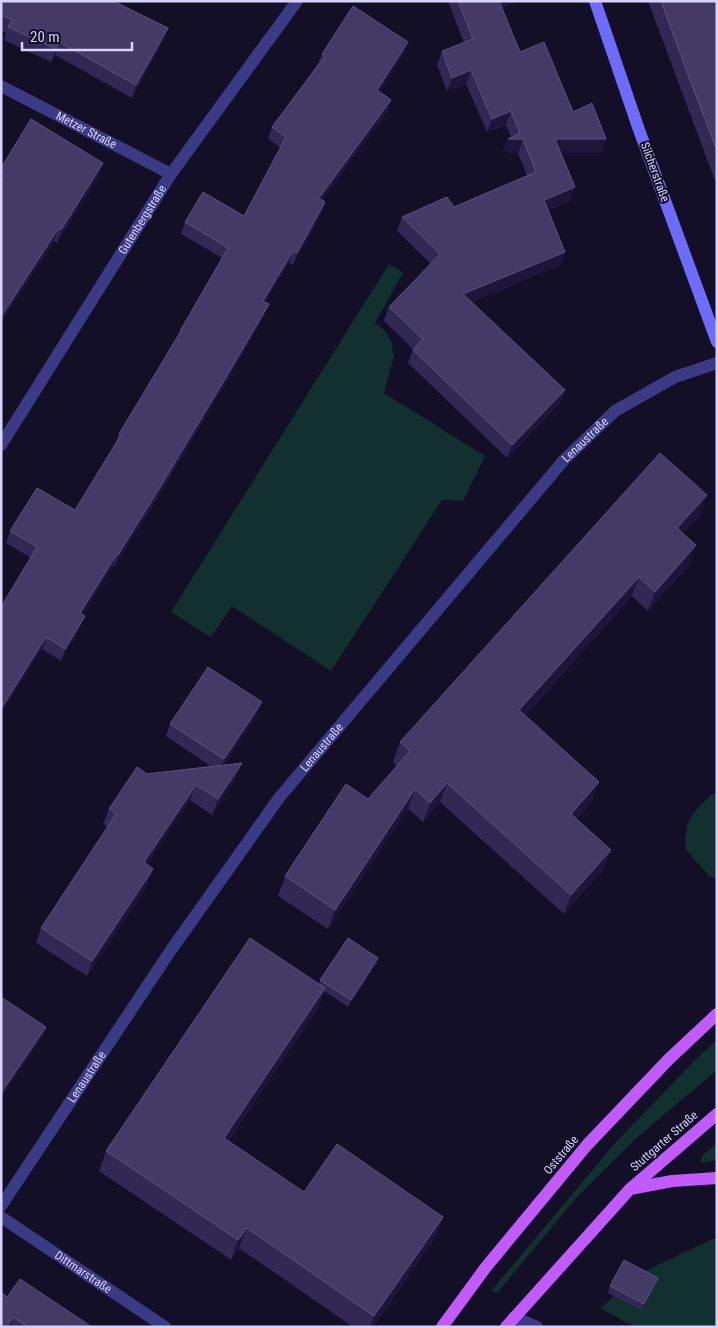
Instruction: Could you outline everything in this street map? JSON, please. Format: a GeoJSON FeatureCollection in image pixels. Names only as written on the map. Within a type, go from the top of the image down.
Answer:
{"type":"FeatureCollection","features":[{"type":"Feature","properties":{"kind":"main road","name":"Oststraße"},"geometry":{"type":"LineString","coordinates":[[442,1327],[486,1267],[587,1145],[669,1059],[717,1014]]}},
{"type":"Feature","properties":{"kind":"main road","name":"Stuttgarter Straße"},"geometry":{"type":"LineString","coordinates":[[630,1189],[717,1114]]}},
{"type":"Feature","properties":{"kind":"main road"},"geometry":{"type":"LineString","coordinates":[[510,1322],[630,1189],[672,1181],[717,1178]]}},
{"type":"Feature","properties":{"kind":"street","name":"Gutenbergstraße"},"geometry":{"type":"LineString","coordinates":[[1,445],[171,174],[297,1]]}},
{"type":"Feature","properties":{"kind":"street","name":"Silcherstraße"},"geometry":{"type":"LineString","coordinates":[[595,1],[717,342]]}},
{"type":"Feature","properties":{"kind":"street","name":"Metzer Straße"},"geometry":{"type":"LineString","coordinates":[[1,86],[171,174]]}},
{"type":"Feature","properties":{"kind":"street","name":"Lenaustraße"},"geometry":{"type":"LineString","coordinates":[[1,1206],[172,950],[279,798],[564,460],[615,411],[675,377],[717,363]]}},
{"type":"Feature","properties":{"kind":"street","name":"Dittmarstraße"},"geometry":{"type":"LineString","coordinates":[[1,1217],[164,1327]]}},
{"type":"Feature","properties":{"kind":"street"},"geometry":{"type":"LineString","coordinates":[[510,1322],[536,1327]]}},
{"type":"Feature","properties":{"kind":"green space"},"geometry":{"type":"Polygon","coordinates":[[[389,264],[403,273],[375,323],[384,330],[391,341],[394,355],[384,393],[485,456],[463,501],[442,500],[331,671],[232,606],[211,637],[171,612],[389,264]]]}},
{"type":"Feature","properties":{"kind":"green space"},"geometry":{"type":"Polygon","coordinates":[[[717,792],[717,880],[708,875],[685,848],[687,829],[692,815],[706,799],[717,792]]]}},
{"type":"Feature","properties":{"kind":"green space"},"geometry":{"type":"Polygon","coordinates":[[[717,1040],[717,1070],[640,1135],[578,1196],[497,1293],[491,1291],[615,1143],[697,1058],[717,1040]]]}},
{"type":"Feature","properties":{"kind":"green space"},"geometry":{"type":"Polygon","coordinates":[[[717,1143],[717,1160],[703,1163],[700,1160],[703,1155],[717,1143]]]}},
{"type":"Feature","properties":{"kind":"green space"},"geometry":{"type":"Polygon","coordinates":[[[717,1237],[717,1327],[635,1327],[600,1308],[641,1273],[717,1237]]]}},
{"type":"Feature","properties":{"kind":"building"},"geometry":{"type":"Polygon","coordinates":[[[1,1],[113,1],[168,28],[136,85],[59,42],[56,49],[8,27],[12,20],[1,15],[1,1]]]}},
{"type":"Feature","properties":{"kind":"building"},"geometry":{"type":"Polygon","coordinates":[[[458,1],[499,1],[520,52],[544,42],[573,112],[592,103],[606,139],[555,139],[575,187],[544,200],[565,252],[463,294],[565,390],[512,445],[413,350],[423,339],[389,307],[440,254],[402,217],[447,197],[454,207],[536,172],[523,139],[508,139],[520,133],[511,111],[492,119],[471,70],[452,78],[442,51],[473,39],[458,1]]]}},
{"type":"Feature","properties":{"kind":"building"},"geometry":{"type":"Polygon","coordinates":[[[661,1],[717,1],[717,151],[686,69],[661,1]]]}},
{"type":"Feature","properties":{"kind":"building"},"geometry":{"type":"Polygon","coordinates":[[[353,6],[408,42],[377,90],[391,100],[319,198],[325,202],[297,253],[293,251],[263,301],[269,304],[159,489],[80,613],[85,616],[65,649],[46,637],[1,709],[1,607],[37,547],[10,531],[37,488],[75,510],[121,435],[119,434],[228,248],[185,222],[203,192],[244,216],[286,137],[272,127],[325,56],[322,54],[353,6]]]}},
{"type":"Feature","properties":{"kind":"building"},"geometry":{"type":"Polygon","coordinates":[[[31,119],[103,163],[61,230],[58,229],[1,317],[1,181],[5,175],[1,173],[1,168],[31,119]]]}},
{"type":"Feature","properties":{"kind":"building"},"geometry":{"type":"Polygon","coordinates":[[[660,453],[707,495],[677,528],[696,545],[655,592],[639,577],[519,710],[599,782],[571,814],[611,850],[571,895],[447,783],[430,803],[415,789],[335,910],[285,876],[346,784],[368,799],[410,751],[400,742],[660,453]]]}},
{"type":"Feature","properties":{"kind":"building"},"geometry":{"type":"Polygon","coordinates":[[[208,667],[262,702],[224,759],[170,724],[208,667]]]}},
{"type":"Feature","properties":{"kind":"building"},"geometry":{"type":"Polygon","coordinates":[[[242,763],[218,799],[196,785],[144,862],[153,869],[92,961],[41,928],[116,814],[109,809],[137,767],[147,774],[242,763]]]}},
{"type":"Feature","properties":{"kind":"building"},"geometry":{"type":"Polygon","coordinates":[[[250,938],[325,988],[224,1138],[304,1192],[337,1144],[443,1217],[374,1316],[247,1228],[238,1240],[106,1151],[250,938]]]}},
{"type":"Feature","properties":{"kind":"building"},"geometry":{"type":"Polygon","coordinates":[[[348,938],[378,958],[351,1000],[320,980],[348,938]]]}},
{"type":"Feature","properties":{"kind":"building"},"geometry":{"type":"Polygon","coordinates":[[[1,997],[46,1027],[1,1093],[1,997]]]}},
{"type":"Feature","properties":{"kind":"building"},"geometry":{"type":"Polygon","coordinates":[[[624,1260],[658,1278],[644,1304],[610,1286],[624,1260]]]}},
{"type":"Feature","properties":{"kind":"building"},"geometry":{"type":"Polygon","coordinates":[[[20,1279],[92,1327],[28,1327],[13,1317],[7,1327],[1,1327],[1,1292],[7,1297],[20,1279]]]}}]}
